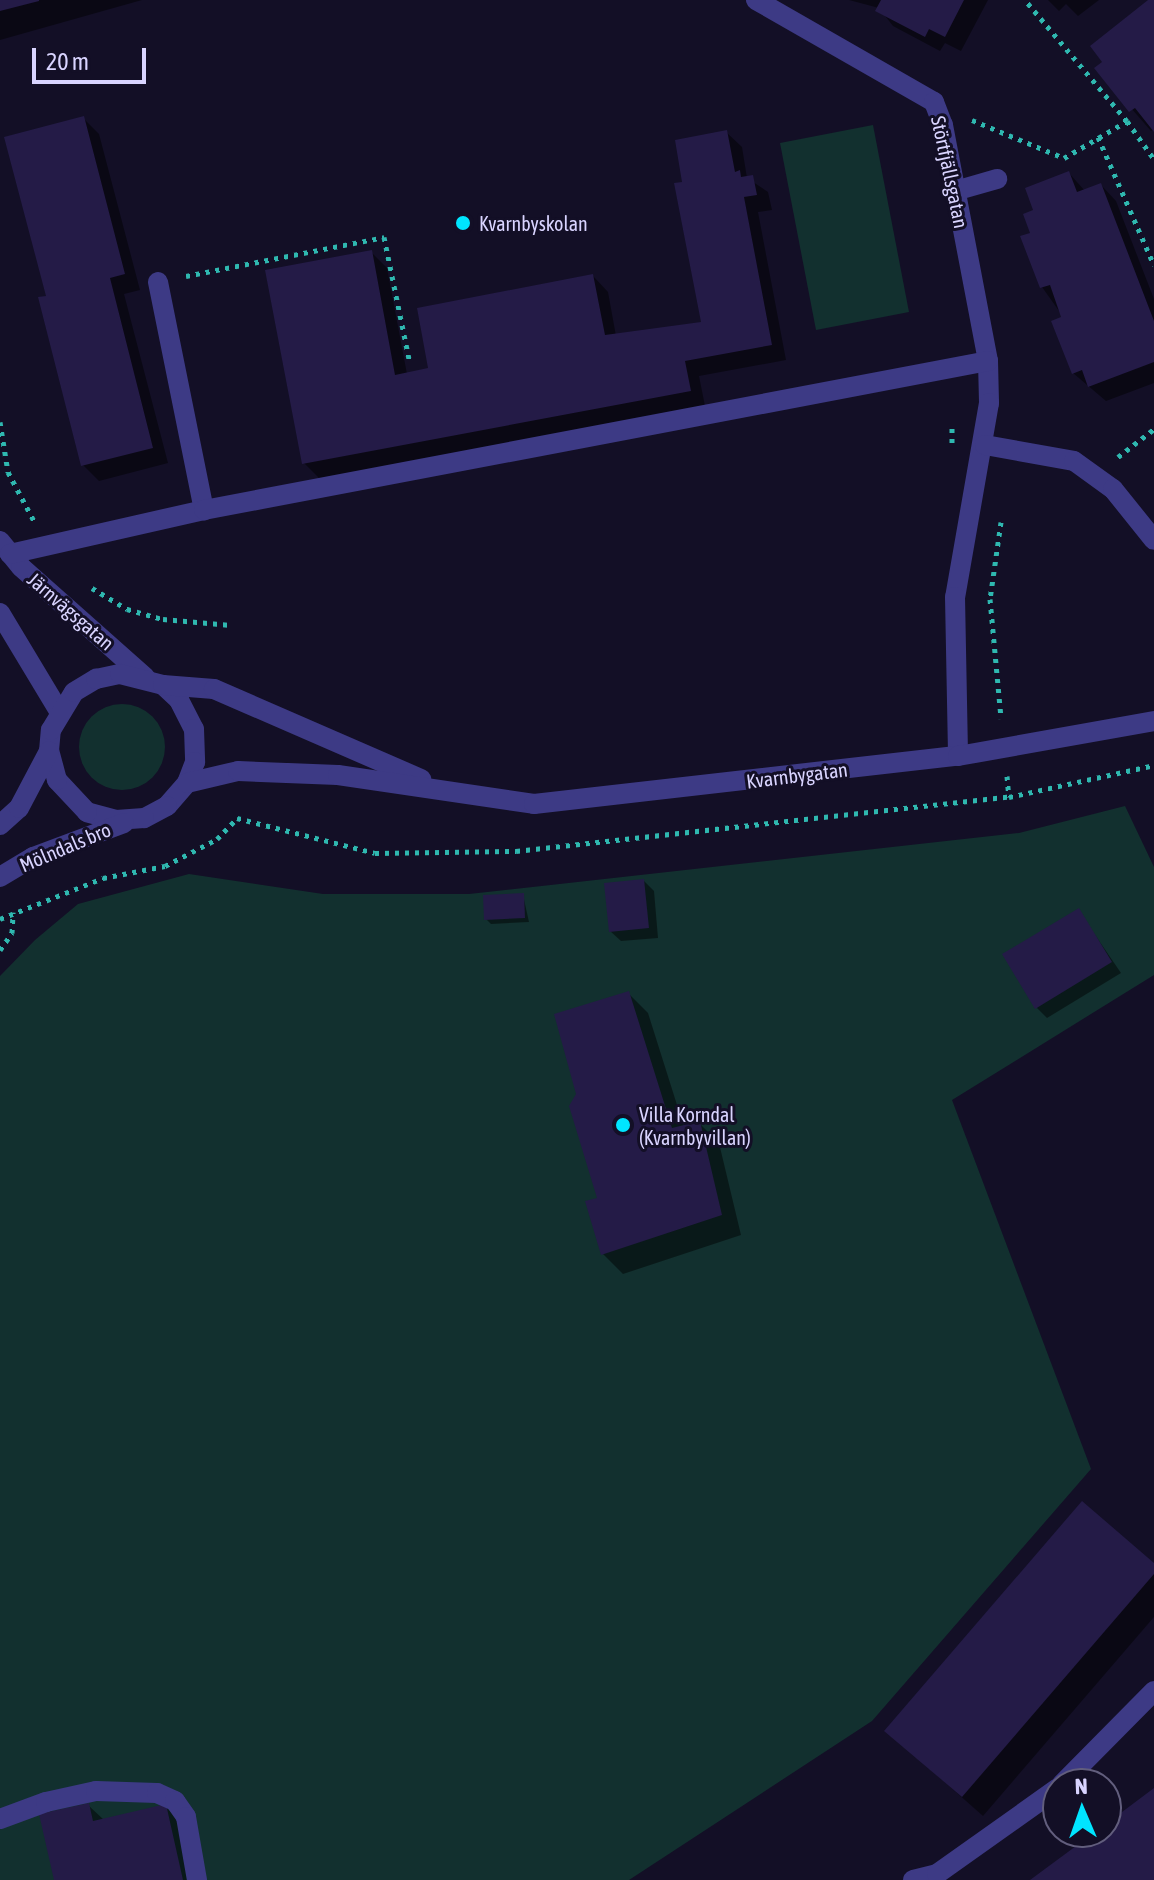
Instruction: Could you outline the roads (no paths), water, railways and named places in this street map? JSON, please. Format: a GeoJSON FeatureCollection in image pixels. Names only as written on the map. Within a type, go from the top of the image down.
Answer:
{"type":"FeatureCollection","features":[{"type":"Feature","properties":{"kind":"street","name":"Störtfjällsgatan"},"geometry":{"type":"LineString","coordinates":[[756,0],[934,102],[988,361],[985,445],[955,597],[958,756]]}},
{"type":"Feature","properties":{"kind":"street"},"geometry":{"type":"LineString","coordinates":[[955,191],[997,179]]}},
{"type":"Feature","properties":{"kind":"street"},"geometry":{"type":"LineString","coordinates":[[158,282],[204,510]]}},
{"type":"Feature","properties":{"kind":"street"},"geometry":{"type":"LineString","coordinates":[[5,547],[36,549],[204,510],[988,361]]}},
{"type":"Feature","properties":{"kind":"street"},"geometry":{"type":"LineString","coordinates":[[985,445],[1074,461],[1113,489],[1154,540]]}},
{"type":"Feature","properties":{"kind":"street","name":"Järnvägsgatan"},"geometry":{"type":"LineString","coordinates":[[5,547],[154,681]]}},
{"type":"Feature","properties":{"kind":"street"},"geometry":{"type":"LineString","coordinates":[[0,613],[59,711]]}},
{"type":"Feature","properties":{"kind":"street"},"geometry":{"type":"LineString","coordinates":[[0,825],[19,808],[49,751],[59,711],[74,692],[96,679],[120,674],[154,681],[179,700],[194,729],[196,751],[187,783],[167,806],[131,820],[101,818],[75,803],[57,780],[49,751]]}},
{"type":"Feature","properties":{"kind":"street","name":"Kvarnbygatan"},"geometry":{"type":"LineString","coordinates":[[154,681],[214,689],[439,787]]}},
{"type":"Feature","properties":{"kind":"street","name":"Kvarnbygatan"},"geometry":{"type":"LineString","coordinates":[[187,783],[238,771],[439,787],[534,804],[958,756],[1154,721]]}},
{"type":"Feature","properties":{"kind":"street","name":"Mölndals bro"},"geometry":{"type":"LineString","coordinates":[[0,877],[43,852],[131,820]]}},
{"type":"Feature","properties":{"kind":"street"},"geometry":{"type":"LineString","coordinates":[[1078,1768],[1154,1691]]}},
{"type":"Feature","properties":{"kind":"street"},"geometry":{"type":"LineString","coordinates":[[0,1819],[46,1802],[96,1791],[157,1793],[175,1801],[186,1817],[197,1880]]}},
{"type":"Feature","properties":{"kind":"street"},"geometry":{"type":"LineString","coordinates":[[913,1880],[937,1874],[1042,1799]]}},
{"type":"Feature","properties":{"kind":"place","name":"Kvarnbyskolan"},"geometry":{"type":"Point","coordinates":[463,223]}},
{"type":"Feature","properties":{"kind":"place","name":"Villa Korndal (Kvarnbyvillan)"},"geometry":{"type":"Point","coordinates":[623,1125]}}]}
